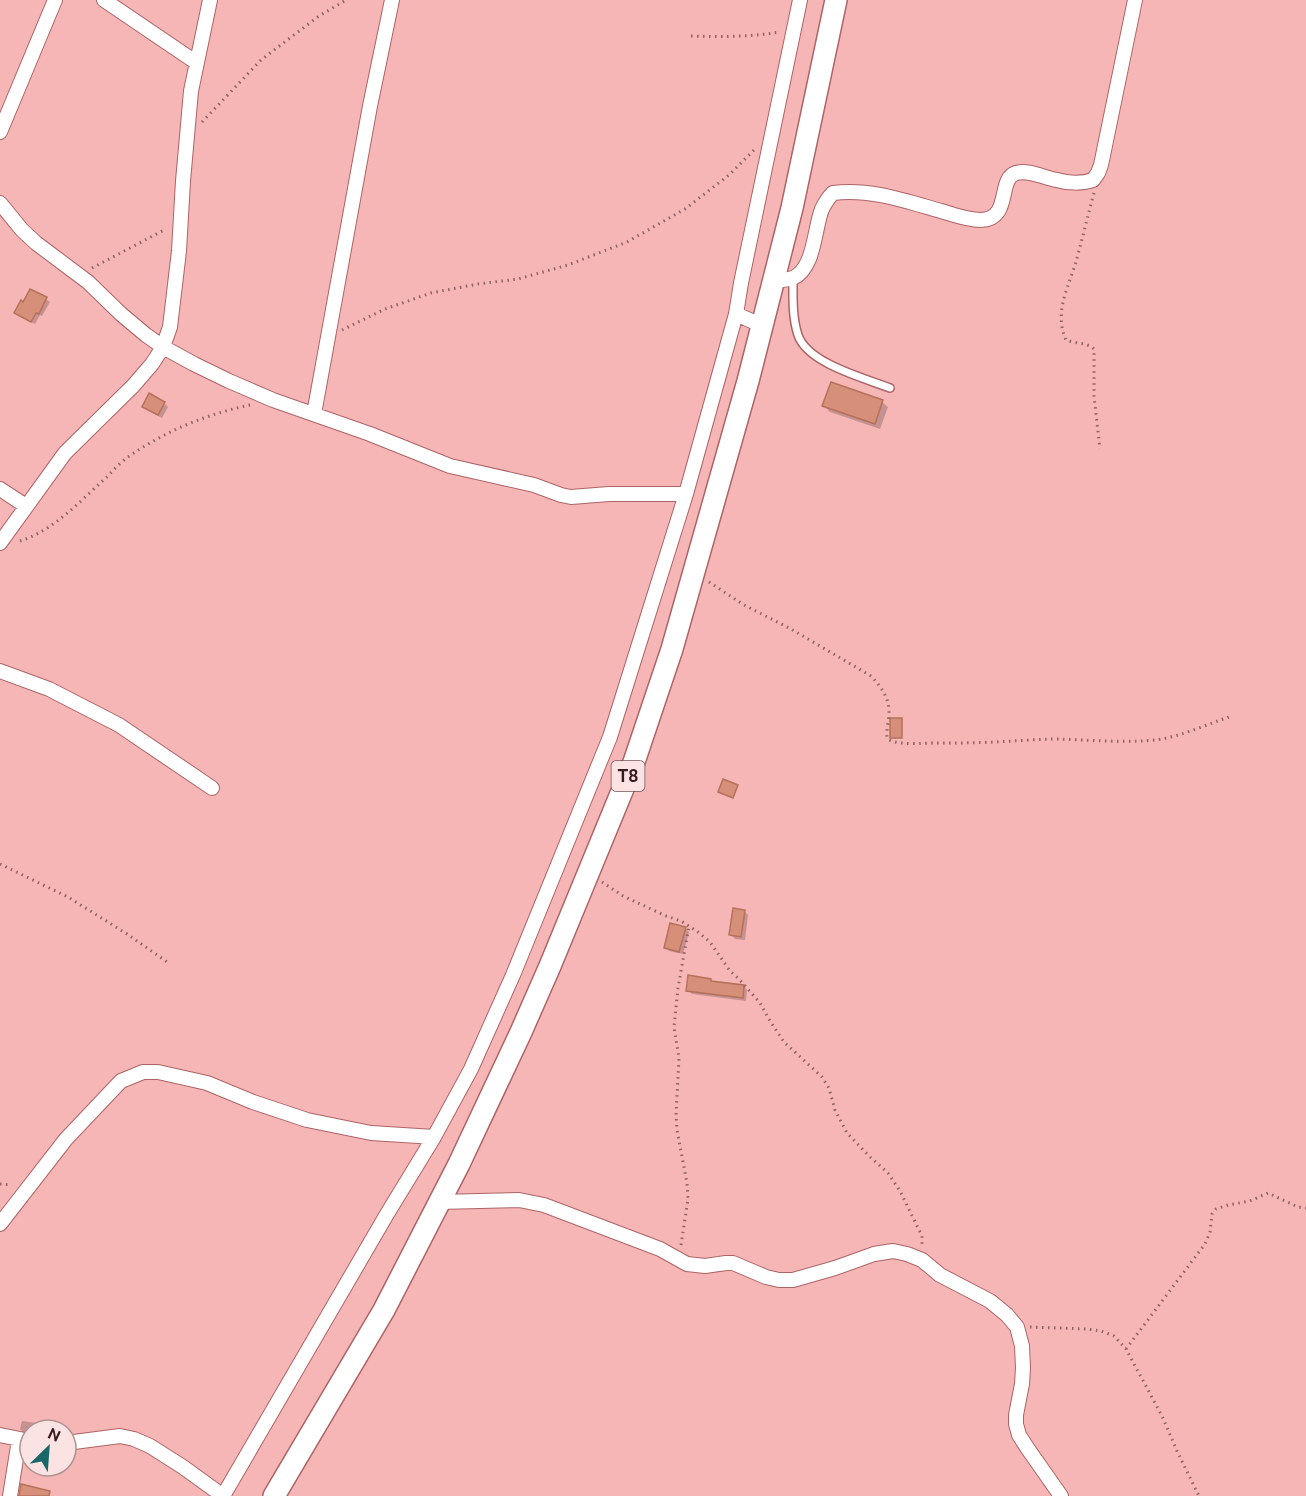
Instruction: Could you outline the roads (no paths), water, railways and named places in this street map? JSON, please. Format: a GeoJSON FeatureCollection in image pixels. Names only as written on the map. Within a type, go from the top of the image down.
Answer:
{"type":"FeatureCollection","features":[{"type":"Feature","properties":{"kind":"main road","name":"T8"},"geometry":{"type":"LineString","coordinates":[[274,1496],[384,1310],[459,1164],[550,966],[634,762],[672,649],[763,326],[783,280],[797,185],[836,0]]}},
{"type":"Feature","properties":{"kind":"street"},"geometry":{"type":"LineString","coordinates":[[0,132],[56,0]]}},
{"type":"Feature","properties":{"kind":"street"},"geometry":{"type":"LineString","coordinates":[[104,0],[197,63]]}},
{"type":"Feature","properties":{"kind":"street"},"geometry":{"type":"LineString","coordinates":[[0,543],[66,453],[133,386],[163,347],[170,327],[179,251],[192,91],[210,0]]}},
{"type":"Feature","properties":{"kind":"street"},"geometry":{"type":"LineString","coordinates":[[314,414],[370,106],[392,0]]}},
{"type":"Feature","properties":{"kind":"street"},"geometry":{"type":"LineString","coordinates":[[78,1441],[120,1436],[134,1439],[174,1461],[223,1496],[434,1137],[471,1069],[513,975],[610,737],[686,494],[736,314],[800,0]]}},
{"type":"Feature","properties":{"kind":"street"},"geometry":{"type":"LineString","coordinates":[[783,280],[804,271],[821,211],[833,193],[867,192],[965,218],[981,220],[997,214],[1008,182],[1012,175],[1019,172],[1058,181],[1093,180],[1100,169],[1135,0]]}},
{"type":"Feature","properties":{"kind":"street"},"geometry":{"type":"LineString","coordinates":[[0,203],[36,243],[79,275],[131,323],[163,347],[229,381],[273,400],[450,466],[534,485],[570,497],[609,494],[686,494]]}},
{"type":"Feature","properties":{"kind":"street"},"geometry":{"type":"LineString","coordinates":[[736,314],[763,326]]}},
{"type":"Feature","properties":{"kind":"street"},"geometry":{"type":"LineString","coordinates":[[0,489],[26,506]]}},
{"type":"Feature","properties":{"kind":"street"},"geometry":{"type":"LineString","coordinates":[[0,671],[50,689],[119,725],[212,788]]}},
{"type":"Feature","properties":{"kind":"street"},"geometry":{"type":"LineString","coordinates":[[0,1224],[66,1139],[122,1081],[143,1072],[158,1072],[207,1083],[253,1102],[307,1120],[371,1133],[434,1137]]}},
{"type":"Feature","properties":{"kind":"street"},"geometry":{"type":"LineString","coordinates":[[439,1202],[519,1200],[544,1205],[660,1249],[695,1266],[733,1263],[779,1280],[792,1280],[874,1254],[893,1251],[922,1260],[940,1275],[990,1301],[1017,1327],[1022,1346],[1023,1368],[1016,1424],[1019,1435],[1061,1496]]}},
{"type":"Feature","properties":{"kind":"street"},"geometry":{"type":"LineString","coordinates":[[0,1435],[18,1439]]}},
{"type":"Feature","properties":{"kind":"street"},"geometry":{"type":"LineString","coordinates":[[10,1496],[18,1466]]}},
{"type":"Feature","properties":{"kind":"lane"},"geometry":{"type":"LineString","coordinates":[[783,280],[798,336],[807,349],[829,366],[890,388]]}}]}
